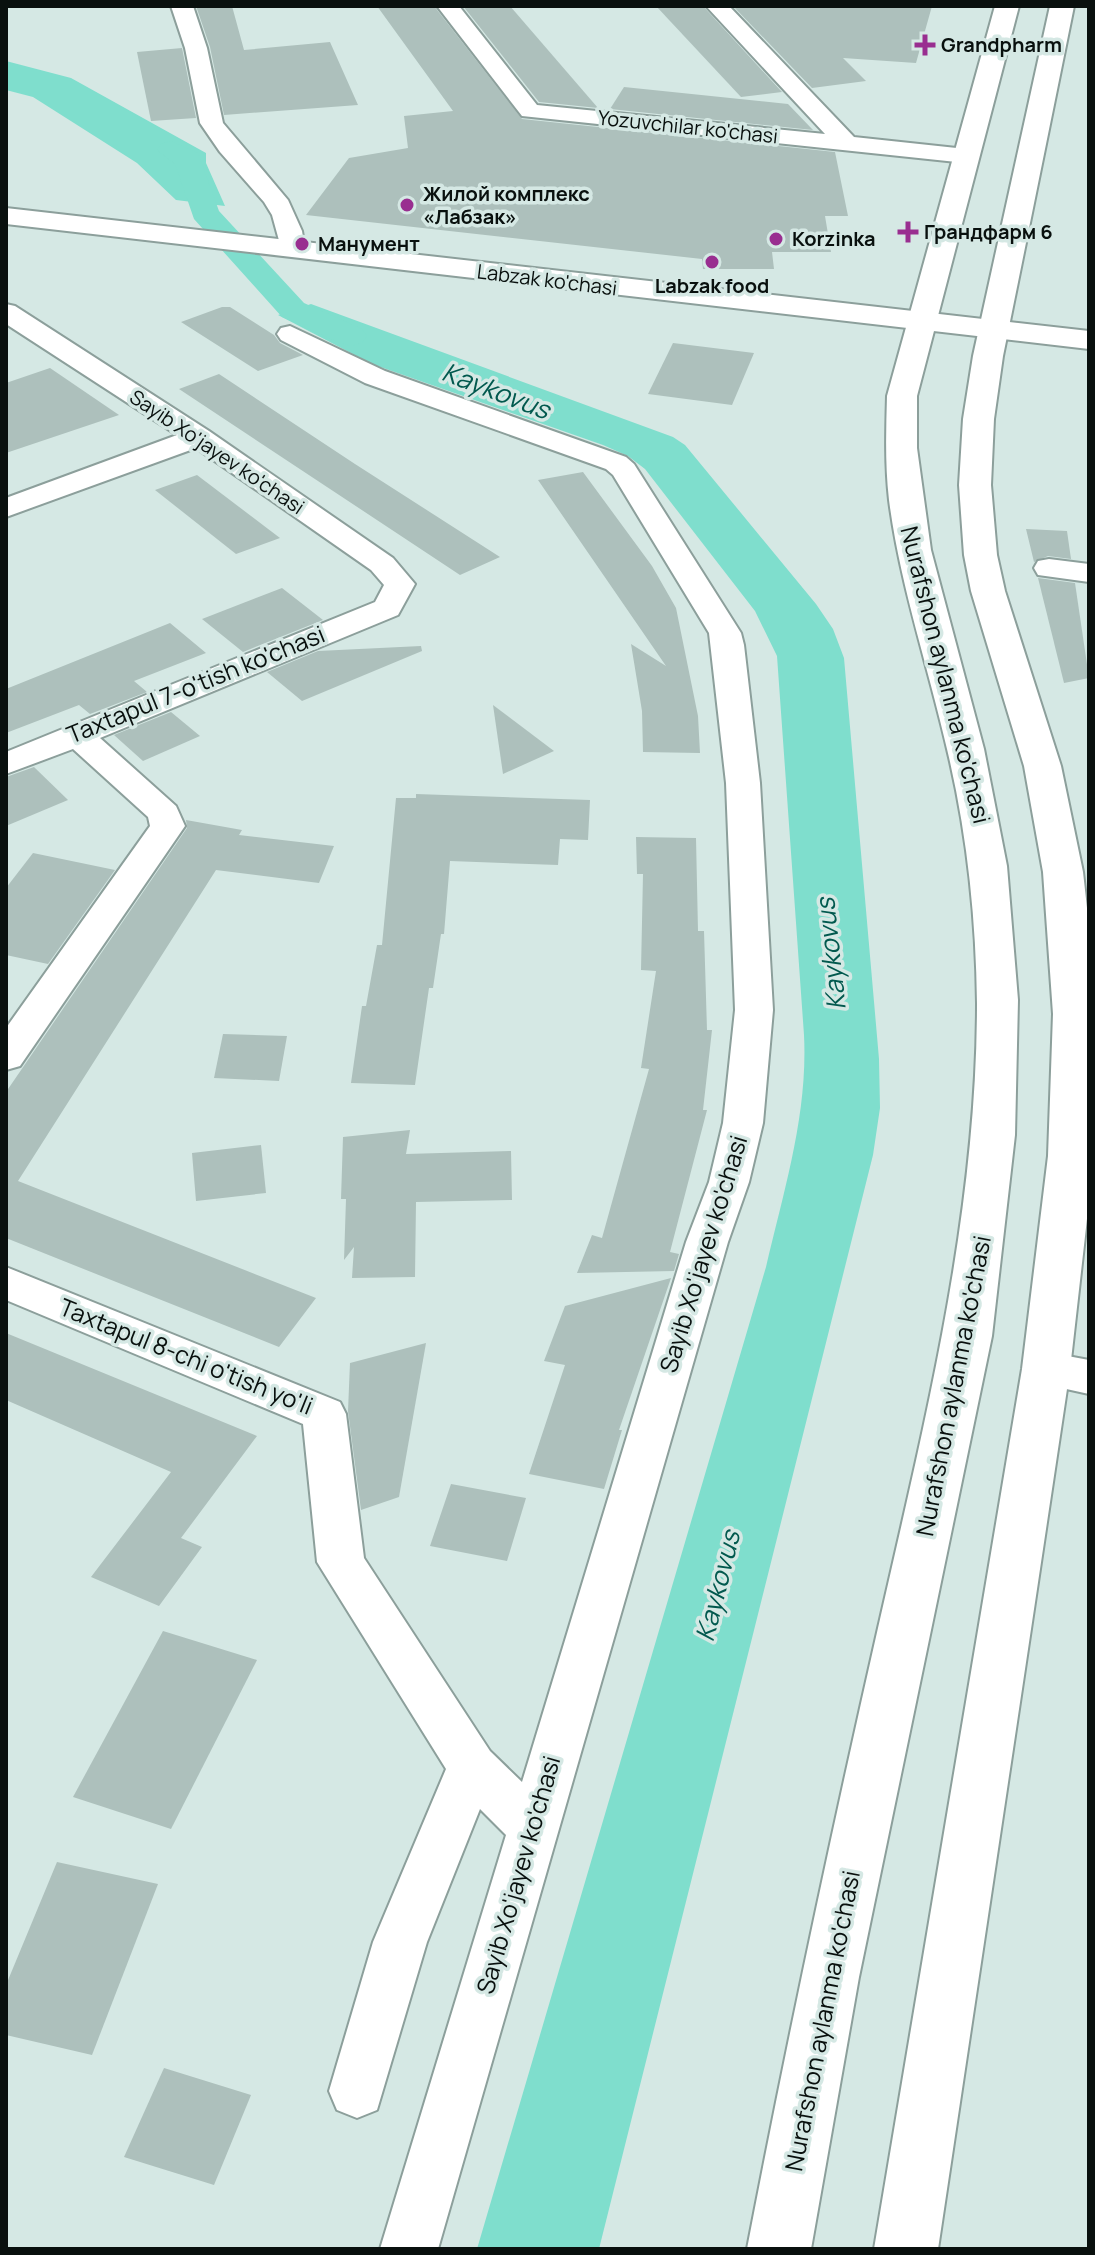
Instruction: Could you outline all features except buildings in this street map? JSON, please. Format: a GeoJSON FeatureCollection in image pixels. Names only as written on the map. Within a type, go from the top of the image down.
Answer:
{"type":"FeatureCollection","features":[{"type":"Feature","properties":{"kind":"main road","name":"Nurafshon aylanma ko'chasi"},"geometry":{"type":"LineString","coordinates":[[779,2249],[829,1977],[968,1336],[986,1219],[998,1062],[994,924],[978,801],[905,511],[899,452],[902,396],[966,156],[1034,12]]}},
{"type":"Feature","properties":{"kind":"main road","name":"Nurafshon aylanma ko'chasi"},"geometry":{"type":"LineString","coordinates":[[906,2249],[1067,1373],[1064,1248],[1073,1143],[1071,942],[1062,864],[1048,787],[987,583],[976,519],[978,403],[991,341],[1034,12]]}},
{"type":"Feature","properties":{"kind":"main road","name":"Labzak ko'chasi"},"geometry":{"type":"LineString","coordinates":[[6,216],[208,240],[282,256],[991,341],[1089,361]]}},
{"type":"Feature","properties":{"kind":"main road","name":"Labzak ko'chasi"},"geometry":{"type":"LineString","coordinates":[[6,239],[229,264],[282,256]]}},
{"type":"Feature","properties":{"kind":"main road","name":"Labzak ko'chasi"},"geometry":{"type":"LineString","coordinates":[[991,341],[1089,340]]}},
{"type":"Feature","properties":{"kind":"main road"},"geometry":{"type":"LineString","coordinates":[[937,640],[948,631],[966,628],[984,630],[1002,638]]}},
{"type":"Feature","properties":{"kind":"street"},"geometry":{"type":"LineString","coordinates":[[182,6],[196,48],[210,118],[218,133],[282,206],[292,231],[282,256]]}},
{"type":"Feature","properties":{"kind":"street","name":"Yozuvchilar ko'chasi"},"geometry":{"type":"LineString","coordinates":[[448,6],[530,111],[966,156]]}},
{"type":"Feature","properties":{"kind":"street"},"geometry":{"type":"LineString","coordinates":[[717,6],[846,143]]}},
{"type":"Feature","properties":{"kind":"street","name":"Sayib Xo'jayev ko'chasi"},"geometry":{"type":"LineString","coordinates":[[12,322],[199,437],[382,564],[400,584],[387,608]]}},
{"type":"Feature","properties":{"kind":"street","name":"Sayib Xo'jayev ko'chasi"},"geometry":{"type":"LineString","coordinates":[[290,334],[375,377],[616,463],[624,470],[725,633],[743,783],[754,1010],[743,1123],[729,1182],[703,1257],[532,1827],[409,2249]]}},
{"type":"Feature","properties":{"kind":"street"},"geometry":{"type":"LineString","coordinates":[[6,508],[199,437]]}},
{"type":"Feature","properties":{"kind":"street"},"geometry":{"type":"LineString","coordinates":[[1049,568],[1089,573]]}},
{"type":"Feature","properties":{"kind":"street","name":"Taxtapul 7-o'tish ko'chasi"},"geometry":{"type":"LineString","coordinates":[[6,764],[387,608]]}},
{"type":"Feature","properties":{"kind":"street"},"geometry":{"type":"LineString","coordinates":[[6,1057],[168,826],[164,813],[76,734]]}},
{"type":"Feature","properties":{"kind":"street","name":"Taxtapul 8-chi o'tish yo'li"},"geometry":{"type":"LineString","coordinates":[[6,1283],[324,1414],[341,1562],[472,1767],[532,1827]]}},
{"type":"Feature","properties":{"kind":"street"},"geometry":{"type":"LineString","coordinates":[[357,2091],[400,1942],[472,1767]]}},
{"type":"Feature","properties":{"kind":"water"},"geometry":{"type":"Polygon","coordinates":[[[6,61],[71,78],[206,153],[206,163],[225,206],[176,200],[137,163],[33,97],[6,90],[6,61]]]}},
{"type":"Feature","properties":{"kind":"water"},"geometry":{"type":"Polygon","coordinates":[[[311,304],[673,437],[685,445],[816,604],[833,629],[844,658],[879,1059],[880,1108],[873,1155],[599,2249],[477,2249],[766,1267],[793,1152],[802,1094],[804,1035],[777,656],[755,611],[645,469],[628,456],[372,364],[278,315],[311,304]]]}},
{"type":"Feature","properties":{"kind":"waterway","name":"Kaykovus"},"geometry":{"type":"LineString","coordinates":[[171,150],[188,159],[205,213],[293,310],[351,336]]}},
{"type":"Feature","properties":{"kind":"place","name":"Grandpharm"},"geometry":{"type":"Point","coordinates":[925,45]}},
{"type":"Feature","properties":{"kind":"place","name":"Жилой комплекс «Лабзак»"},"geometry":{"type":"Point","coordinates":[407,205]}},
{"type":"Feature","properties":{"kind":"place","name":"Грандфарм 6"},"geometry":{"type":"Point","coordinates":[908,232]}},
{"type":"Feature","properties":{"kind":"place","name":"Korzinka"},"geometry":{"type":"Point","coordinates":[776,239]}},
{"type":"Feature","properties":{"kind":"place","name":"Манумент"},"geometry":{"type":"Point","coordinates":[302,244]}},
{"type":"Feature","properties":{"kind":"place","name":"Labzak food"},"geometry":{"type":"Point","coordinates":[712,262]}}]}
